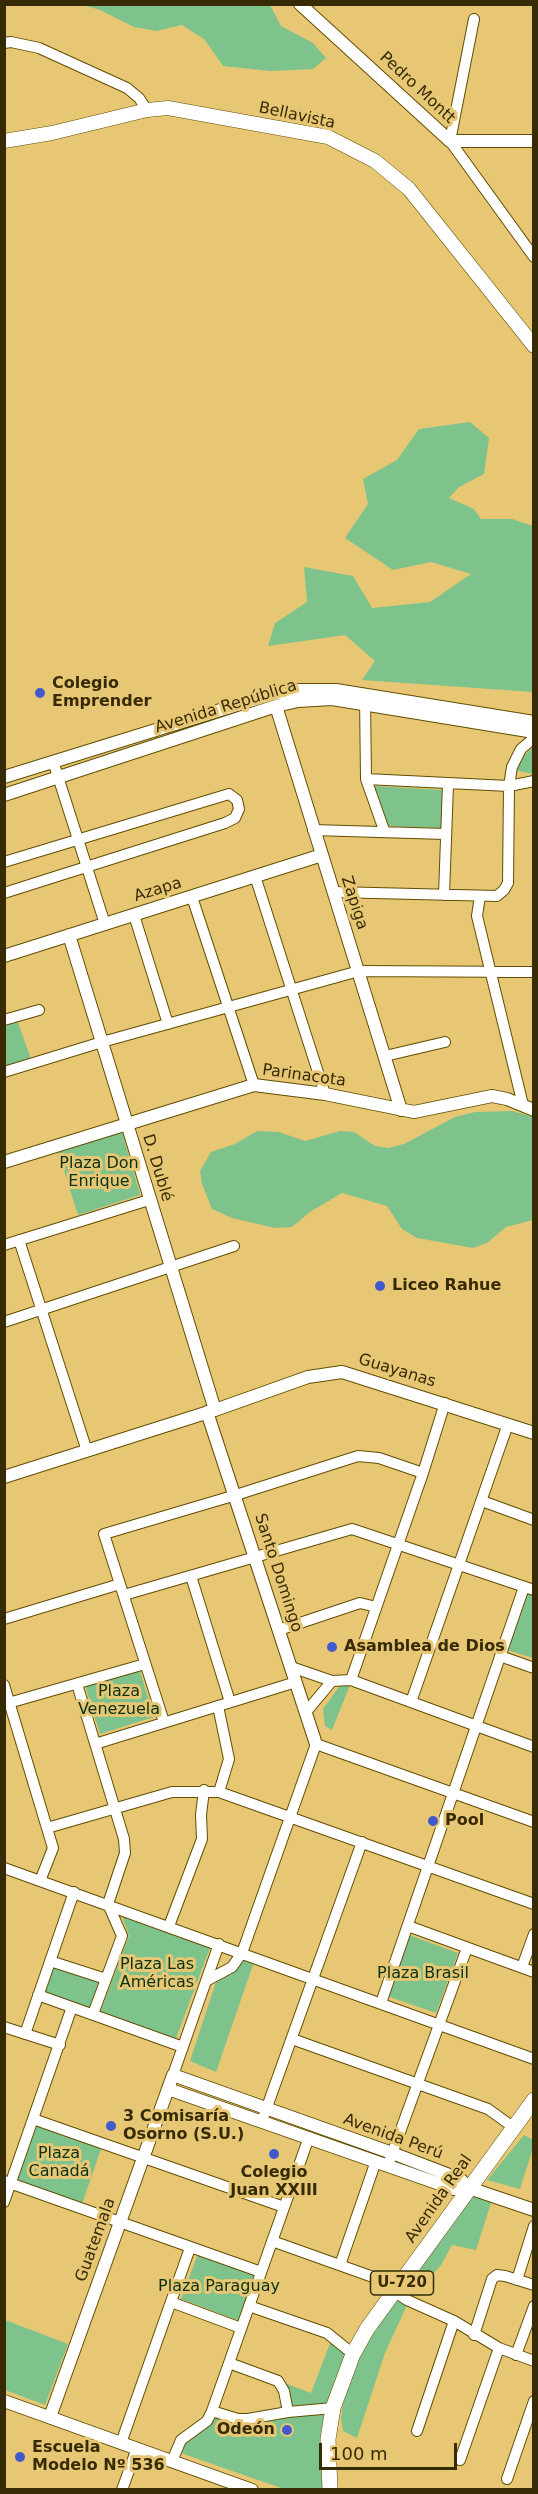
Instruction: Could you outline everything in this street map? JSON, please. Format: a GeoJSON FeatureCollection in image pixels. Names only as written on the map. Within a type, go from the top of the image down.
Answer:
{"type":"FeatureCollection","features":[{"type":"Feature","properties":{"kind":"main road","name":"Bellavista"},"geometry":{"type":"LineString","coordinates":[[4,141],[52,133],[147,110],[168,108],[328,137],[375,161],[409,189],[534,346]]}},
{"type":"Feature","properties":{"kind":"main road","name":"Avenida Real"},"geometry":{"type":"LineString","coordinates":[[330,2490],[328,2439],[333,2408],[353,2354],[367,2329],[534,2100]]}},
{"type":"Feature","properties":{"kind":"street","name":"Pedro Montt"},"geometry":{"type":"LineString","coordinates":[[300,4],[450,141],[534,141]]}},
{"type":"Feature","properties":{"kind":"street"},"geometry":{"type":"LineString","coordinates":[[474,19],[450,141],[534,258]]}},
{"type":"Feature","properties":{"kind":"street"},"geometry":{"type":"LineString","coordinates":[[4,43],[11,42],[39,48],[127,88],[139,98],[147,110]]}},
{"type":"Feature","properties":{"kind":"street","name":"Avenida República"},"geometry":{"type":"LineString","coordinates":[[4,777],[284,692],[322,689],[365,701],[534,732]]}},
{"type":"Feature","properties":{"kind":"street","name":"Avenida República"},"geometry":{"type":"LineString","coordinates":[[4,795],[298,700],[365,701],[534,722]]}},
{"type":"Feature","properties":{"kind":"street"},"geometry":{"type":"LineString","coordinates":[[365,701],[366,779],[384,830]]}},
{"type":"Feature","properties":{"kind":"street","name":"Zapiga"},"geometry":{"type":"LineString","coordinates":[[276,706],[401,1110]]}},
{"type":"Feature","properties":{"kind":"street"},"geometry":{"type":"LineString","coordinates":[[333,891],[497,896],[508,883],[509,786],[512,767],[521,749],[534,738]]}},
{"type":"Feature","properties":{"kind":"street"},"geometry":{"type":"LineString","coordinates":[[53,761],[105,924]]}},
{"type":"Feature","properties":{"kind":"street"},"geometry":{"type":"LineString","coordinates":[[366,779],[509,786],[534,781]]}},
{"type":"Feature","properties":{"kind":"street"},"geometry":{"type":"LineString","coordinates":[[444,895],[448,784]]}},
{"type":"Feature","properties":{"kind":"street"},"geometry":{"type":"LineString","coordinates":[[4,862],[229,794],[237,800],[239,809],[234,818],[225,823],[4,893]]}},
{"type":"Feature","properties":{"kind":"street"},"geometry":{"type":"LineString","coordinates":[[313,830],[384,830],[446,834]]}},
{"type":"Feature","properties":{"kind":"street","name":"Azapa"},"geometry":{"type":"LineString","coordinates":[[4,956],[321,855]]}},
{"type":"Feature","properties":{"kind":"street"},"geometry":{"type":"LineString","coordinates":[[255,876],[325,1094]]}},
{"type":"Feature","properties":{"kind":"street"},"geometry":{"type":"LineString","coordinates":[[480,896],[477,916],[528,1108]]}},
{"type":"Feature","properties":{"kind":"street"},"geometry":{"type":"LineString","coordinates":[[192,897],[254,1085]]}},
{"type":"Feature","properties":{"kind":"street"},"geometry":{"type":"LineString","coordinates":[[134,915],[168,1024]]}},
{"type":"Feature","properties":{"kind":"street","name":"D. Dublé"},"geometry":{"type":"LineString","coordinates":[[69,935],[171,1267],[211,1411]]}},
{"type":"Feature","properties":{"kind":"street"},"geometry":{"type":"LineString","coordinates":[[4,1072],[102,1042],[359,971],[534,972]]}},
{"type":"Feature","properties":{"kind":"street"},"geometry":{"type":"LineString","coordinates":[[4,1020],[39,1010]]}},
{"type":"Feature","properties":{"kind":"street"},"geometry":{"type":"LineString","coordinates":[[385,1056],[445,1042]]}},
{"type":"Feature","properties":{"kind":"street","name":"Parinacota"},"geometry":{"type":"LineString","coordinates":[[4,1162],[254,1085],[325,1094],[414,1112],[448,1107],[484,1096],[507,1099],[528,1108]]}},
{"type":"Feature","properties":{"kind":"street"},"geometry":{"type":"LineString","coordinates":[[4,1245],[149,1200]]}},
{"type":"Feature","properties":{"kind":"street"},"geometry":{"type":"LineString","coordinates":[[20,1240],[87,1451]]}},
{"type":"Feature","properties":{"kind":"street"},"geometry":{"type":"LineString","coordinates":[[4,1322],[234,1246]]}},
{"type":"Feature","properties":{"kind":"street","name":"Guayanas"},"geometry":{"type":"LineString","coordinates":[[4,1477],[211,1411],[308,1377],[342,1372],[534,1433]]}},
{"type":"Feature","properties":{"kind":"street"},"geometry":{"type":"LineString","coordinates":[[351,1680],[445,1403]]}},
{"type":"Feature","properties":{"kind":"street","name":"Santo Domingo"},"geometry":{"type":"LineString","coordinates":[[211,1411],[316,1744]]}},
{"type":"Feature","properties":{"kind":"street"},"geometry":{"type":"LineString","coordinates":[[411,1702],[508,1424]]}},
{"type":"Feature","properties":{"kind":"street"},"geometry":{"type":"LineString","coordinates":[[164,1722],[105,1534],[358,1456],[372,1456],[423,1473]]}},
{"type":"Feature","properties":{"kind":"street"},"geometry":{"type":"LineString","coordinates":[[482,1501],[534,1520]]}},
{"type":"Feature","properties":{"kind":"street"},"geometry":{"type":"LineString","coordinates":[[124,1595],[352,1529],[529,1588],[500,1656],[381,2003]]}},
{"type":"Feature","properties":{"kind":"street"},"geometry":{"type":"LineString","coordinates":[[191,1576],[230,1702]]}},
{"type":"Feature","properties":{"kind":"street"},"geometry":{"type":"LineString","coordinates":[[4,1619],[120,1584]]}},
{"type":"Feature","properties":{"kind":"street"},"geometry":{"type":"LineString","coordinates":[[279,1629],[360,1603],[376,1607]]}},
{"type":"Feature","properties":{"kind":"street"},"geometry":{"type":"LineString","coordinates":[[500,1656],[534,1668]]}},
{"type":"Feature","properties":{"kind":"street"},"geometry":{"type":"LineString","coordinates":[[7,1704],[146,1664]]}},
{"type":"Feature","properties":{"kind":"street"},"geometry":{"type":"LineString","coordinates":[[291,1667],[333,1682],[351,1680],[534,1747]]}},
{"type":"Feature","properties":{"kind":"street"},"geometry":{"type":"LineString","coordinates":[[95,1744],[296,1682]]}},
{"type":"Feature","properties":{"kind":"street"},"geometry":{"type":"LineString","coordinates":[[306,1712],[333,1682]]}},
{"type":"Feature","properties":{"kind":"street"},"geometry":{"type":"LineString","coordinates":[[76,1684],[124,1839],[125,1853],[108,1904],[122,1936],[93,2014]]}},
{"type":"Feature","properties":{"kind":"street"},"geometry":{"type":"LineString","coordinates":[[4,1685],[7,1704],[53,1848],[40,1881]]}},
{"type":"Feature","properties":{"kind":"street"},"geometry":{"type":"LineString","coordinates":[[218,1706],[229,1759],[219,1792]]}},
{"type":"Feature","properties":{"kind":"street"},"geometry":{"type":"LineString","coordinates":[[206,1981],[232,1967],[242,1953],[316,1744],[534,1822]]}},
{"type":"Feature","properties":{"kind":"street"},"geometry":{"type":"LineString","coordinates":[[47,1828],[172,1792],[204,1790],[219,1792],[534,1904]]}},
{"type":"Feature","properties":{"kind":"street"},"geometry":{"type":"LineString","coordinates":[[170,1926],[202,1839],[201,1815],[204,1790]]}},
{"type":"Feature","properties":{"kind":"street"},"geometry":{"type":"LineString","coordinates":[[262,2121],[362,1842]]}},
{"type":"Feature","properties":{"kind":"street"},"geometry":{"type":"LineString","coordinates":[[4,1868],[534,2059]]}},
{"type":"Feature","properties":{"kind":"street"},"geometry":{"type":"LineString","coordinates":[[25,2034],[74,1892]]}},
{"type":"Feature","properties":{"kind":"street"},"geometry":{"type":"LineString","coordinates":[[408,1926],[534,1972]]}},
{"type":"Feature","properties":{"kind":"street"},"geometry":{"type":"LineString","coordinates":[[522,1967],[534,1934]]}},
{"type":"Feature","properties":{"kind":"street"},"geometry":{"type":"LineString","coordinates":[[173,2075],[219,1944]]}},
{"type":"Feature","properties":{"kind":"street"},"geometry":{"type":"LineString","coordinates":[[340,2265],[382,2163],[392,2153],[467,1948]]}},
{"type":"Feature","properties":{"kind":"street"},"geometry":{"type":"LineString","coordinates":[[50,1961],[106,1979]]}},
{"type":"Feature","properties":{"kind":"street"},"geometry":{"type":"LineString","coordinates":[[38,1995],[183,2047]]}},
{"type":"Feature","properties":{"kind":"street"},"geometry":{"type":"LineString","coordinates":[[4,2202],[8,2182],[33,2119],[72,2007]]}},
{"type":"Feature","properties":{"kind":"street"},"geometry":{"type":"LineString","coordinates":[[4,2027],[60,2045]]}},
{"type":"Feature","properties":{"kind":"street"},"geometry":{"type":"LineString","coordinates":[[292,2039],[488,2109],[513,2127]]}},
{"type":"Feature","properties":{"kind":"street","name":"Avenida Perú"},"geometry":{"type":"LineString","coordinates":[[173,2075],[392,2153],[460,2180],[469,2188]]}},
{"type":"Feature","properties":{"kind":"street","name":"Guatemala"},"geometry":{"type":"LineString","coordinates":[[50,2417],[173,2075]]}},
{"type":"Feature","properties":{"kind":"street","name":"Avenida Perú"},"geometry":{"type":"LineString","coordinates":[[168,2089],[454,2189],[469,2188]]}},
{"type":"Feature","properties":{"kind":"street"},"geometry":{"type":"LineString","coordinates":[[33,2119],[284,2207]]}},
{"type":"Feature","properties":{"kind":"street"},"geometry":{"type":"LineString","coordinates":[[172,2461],[181,2440],[207,2421],[212,2411],[309,2137]]}},
{"type":"Feature","properties":{"kind":"street"},"geometry":{"type":"LineString","coordinates":[[8,2182],[261,2272]]}},
{"type":"Feature","properties":{"kind":"street"},"geometry":{"type":"LineString","coordinates":[[469,2188],[534,2210]]}},
{"type":"Feature","properties":{"kind":"street"},"geometry":{"type":"LineString","coordinates":[[517,2280],[534,2226]]}},
{"type":"Feature","properties":{"kind":"street"},"geometry":{"type":"LineString","coordinates":[[272,2241],[374,2277],[407,2300],[454,2320],[474,2335],[499,2348],[534,2361]]}},
{"type":"Feature","properties":{"kind":"street"},"geometry":{"type":"LineString","coordinates":[[121,2443],[190,2247]]}},
{"type":"Feature","properties":{"kind":"street"},"geometry":{"type":"LineString","coordinates":[[474,2335],[492,2279],[497,2275],[534,2285]]}},
{"type":"Feature","properties":{"kind":"street"},"geometry":{"type":"LineString","coordinates":[[171,2301],[241,2328]]}},
{"type":"Feature","properties":{"kind":"street"},"geometry":{"type":"LineString","coordinates":[[249,2306],[327,2333],[353,2354]]}},
{"type":"Feature","properties":{"kind":"street"},"geometry":{"type":"LineString","coordinates":[[516,2355],[534,2306]]}},
{"type":"Feature","properties":{"kind":"street"},"geometry":{"type":"LineString","coordinates":[[417,2431],[454,2320]]}},
{"type":"Feature","properties":{"kind":"street"},"geometry":{"type":"LineString","coordinates":[[460,2460],[499,2348]]}},
{"type":"Feature","properties":{"kind":"street"},"geometry":{"type":"LineString","coordinates":[[229,2363],[278,2382],[284,2391],[288,2412]]}},
{"type":"Feature","properties":{"kind":"street"},"geometry":{"type":"LineString","coordinates":[[4,2401],[252,2490]]}},
{"type":"Feature","properties":{"kind":"street"},"geometry":{"type":"LineString","coordinates":[[507,2479],[534,2401]]}},
{"type":"Feature","properties":{"kind":"street"},"geometry":{"type":"LineString","coordinates":[[212,2411],[238,2419],[333,2408]]}},
{"type":"Feature","properties":{"kind":"street"},"geometry":{"type":"LineString","coordinates":[[122,2490],[137,2448]]}},
{"type":"Feature","properties":{"kind":"green space"},"geometry":{"type":"Polygon","coordinates":[[[83,5],[270,5],[281,26],[313,43],[326,58],[313,69],[270,71],[223,66],[204,39],[182,25],[157,31],[134,27],[100,10],[83,5]]]}},
{"type":"Feature","properties":{"kind":"green space"},"geometry":{"type":"Polygon","coordinates":[[[470,422],[489,438],[484,474],[459,487],[449,498],[474,509],[481,519],[512,519],[533,526],[533,692],[362,680],[375,661],[345,635],[268,646],[275,623],[307,602],[304,567],[353,576],[372,608],[430,602],[471,574],[431,562],[393,570],[345,538],[368,504],[363,479],[397,460],[419,429],[470,422]]]}},
{"type":"Feature","properties":{"kind":"green space"},"geometry":{"type":"Polygon","coordinates":[[[533,747],[533,774],[514,770],[524,756],[533,747]]]}},
{"type":"Feature","properties":{"kind":"green space"},"geometry":{"type":"Polygon","coordinates":[[[374,786],[443,790],[441,828],[388,826],[374,786]]]}},
{"type":"Feature","properties":{"kind":"green space"},"geometry":{"type":"Polygon","coordinates":[[[17,1020],[31,1059],[5,1066],[5,1024],[17,1020]]]}},
{"type":"Feature","properties":{"kind":"green space"},"geometry":{"type":"Polygon","coordinates":[[[512,1111],[533,1117],[533,1220],[506,1227],[487,1243],[473,1248],[417,1238],[402,1229],[387,1206],[342,1193],[310,1212],[292,1227],[275,1228],[232,1218],[212,1209],[202,1184],[200,1171],[211,1152],[235,1144],[257,1131],[279,1132],[305,1141],[340,1131],[354,1132],[375,1146],[389,1148],[404,1144],[455,1117],[475,1112],[512,1111]]]}},
{"type":"Feature","properties":{"kind":"green space","name":"Plaza Don Enrique"},"geometry":{"type":"Polygon","coordinates":[[[122,1132],[140,1195],[78,1215],[58,1152],[122,1132]]]}},
{"type":"Feature","properties":{"kind":"green space"},"geometry":{"type":"Polygon","coordinates":[[[526,1592],[533,1595],[533,1658],[507,1650],[526,1592]]]}},
{"type":"Feature","properties":{"kind":"green space","name":"Plaza Venezuela"},"geometry":{"type":"Polygon","coordinates":[[[139,1668],[154,1717],[100,1734],[85,1685],[139,1668]]]}},
{"type":"Feature","properties":{"kind":"green space"},"geometry":{"type":"Polygon","coordinates":[[[341,1684],[350,1685],[332,1730],[325,1726],[323,1709],[341,1684]]]}},
{"type":"Feature","properties":{"kind":"green space","name":"Plaza Las Américas"},"geometry":{"type":"Polygon","coordinates":[[[122,1915],[211,1945],[175,2041],[100,2013],[129,1936],[122,1915]]]}},
{"type":"Feature","properties":{"kind":"green space","name":"Plaza Brasil"},"geometry":{"type":"Polygon","coordinates":[[[409,1935],[458,1953],[436,2013],[387,1996],[409,1935]]]}},
{"type":"Feature","properties":{"kind":"green space"},"geometry":{"type":"Polygon","coordinates":[[[243,1959],[254,1962],[216,2072],[190,2061],[216,1982],[232,1974],[243,1959]]]}},
{"type":"Feature","properties":{"kind":"green space"},"geometry":{"type":"Polygon","coordinates":[[[52,1964],[102,1980],[91,2011],[41,1994],[52,1964]]]}},
{"type":"Feature","properties":{"kind":"green space","name":"Plaza Canadá"},"geometry":{"type":"Polygon","coordinates":[[[36,2123],[102,2146],[82,2204],[16,2181],[36,2123]]]}},
{"type":"Feature","properties":{"kind":"green space"},"geometry":{"type":"Polygon","coordinates":[[[524,2135],[533,2140],[533,2148],[520,2189],[487,2180],[524,2135]]]}},
{"type":"Feature","properties":{"kind":"green space"},"geometry":{"type":"Polygon","coordinates":[[[475,2194],[492,2200],[476,2250],[452,2245],[441,2265],[408,2303],[385,2353],[357,2438],[343,2431],[341,2418],[345,2392],[368,2339],[475,2194]]]}},
{"type":"Feature","properties":{"kind":"green space","name":"Plaza Paraguay"},"geometry":{"type":"Polygon","coordinates":[[[198,2254],[257,2275],[240,2321],[181,2299],[198,2254]]]}},
{"type":"Feature","properties":{"kind":"green space"},"geometry":{"type":"Polygon","coordinates":[[[5,2320],[68,2344],[45,2405],[5,2390],[5,2320]]]}},
{"type":"Feature","properties":{"kind":"green space"},"geometry":{"type":"Polygon","coordinates":[[[331,2341],[349,2355],[341,2369],[328,2489],[284,2489],[178,2452],[185,2439],[212,2415],[259,2422],[276,2420],[287,2384],[311,2393],[331,2341]]]}},
{"type":"Feature","properties":{"kind":"place","name":"Colegio Emprender"},"geometry":{"type":"Point","coordinates":[40,693]}},
{"type":"Feature","properties":{"kind":"place","name":"Liceo Rahue"},"geometry":{"type":"Point","coordinates":[380,1286]}},
{"type":"Feature","properties":{"kind":"place","name":"Asamblea de Dios"},"geometry":{"type":"Point","coordinates":[332,1647]}},
{"type":"Feature","properties":{"kind":"place","name":"Pool"},"geometry":{"type":"Point","coordinates":[433,1821]}},
{"type":"Feature","properties":{"kind":"place","name":"3 Comisaría Osorno (S.U.)"},"geometry":{"type":"Point","coordinates":[111,2126]}},
{"type":"Feature","properties":{"kind":"place","name":"Colegio Juan XXIII"},"geometry":{"type":"Point","coordinates":[274,2154]}},
{"type":"Feature","properties":{"kind":"place","name":"Odeón"},"geometry":{"type":"Point","coordinates":[287,2430]}},
{"type":"Feature","properties":{"kind":"place","name":"Escuela Modelo Nº 536"},"geometry":{"type":"Point","coordinates":[20,2457]}}]}
